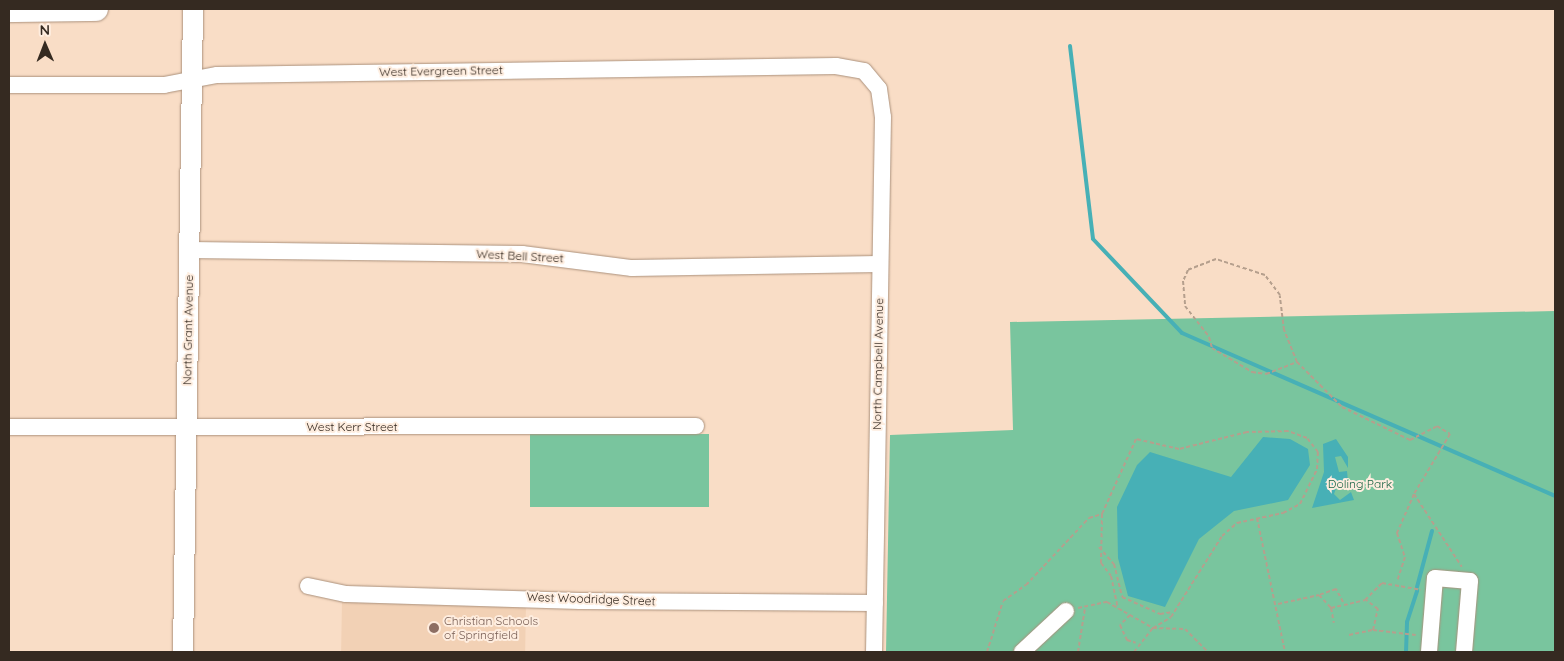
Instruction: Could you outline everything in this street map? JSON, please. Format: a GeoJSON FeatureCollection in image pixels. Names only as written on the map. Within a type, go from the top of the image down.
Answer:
{"type":"FeatureCollection","features":[{"type":"Feature","properties":{"kind":"highway"},"geometry":{"type":"LineString","coordinates":[[9,10],[96,9]]}},
{"type":"Feature","properties":{"kind":"main road","name":"North Grant Avenue"},"geometry":{"type":"LineString","coordinates":[[183,652],[193,9]]}},
{"type":"Feature","properties":{"kind":"street","name":"West Evergreen Street"},"geometry":{"type":"LineString","coordinates":[[9,85],[164,85],[217,74],[836,66],[872,77]]}},
{"type":"Feature","properties":{"kind":"street","name":"North Campbell Avenue"},"geometry":{"type":"LineString","coordinates":[[872,77],[879,89],[883,117],[879,264],[874,652]]}},
{"type":"Feature","properties":{"kind":"street","name":"West Bell Street"},"geometry":{"type":"LineString","coordinates":[[189,250],[522,254],[632,268],[879,264]]}},
{"type":"Feature","properties":{"kind":"street","name":"West Kerr Street"},"geometry":{"type":"LineString","coordinates":[[9,427],[696,426]]}},
{"type":"Feature","properties":{"kind":"street"},"geometry":{"type":"LineString","coordinates":[[1429,652],[1435,578],[1470,581],[1464,652]]}},
{"type":"Feature","properties":{"kind":"street","name":"West Woodridge Street"},"geometry":{"type":"LineString","coordinates":[[308,586],[346,594],[580,601],[875,603]]}},
{"type":"Feature","properties":{"kind":"street"},"geometry":{"type":"LineString","coordinates":[[1022,652],[1066,610]]}},
{"type":"Feature","properties":{"kind":"path"},"geometry":{"type":"LineString","coordinates":[[1297,362],[1266,374],[1252,372],[1212,348],[1209,337],[1185,306],[1183,281],[1188,270],[1216,259],[1265,275],[1280,295],[1284,330],[1297,362],[1342,407],[1410,440],[1423,431],[1445,427],[1450,434],[1414,494],[1397,533],[1405,557],[1397,582]]}},
{"type":"Feature","properties":{"kind":"path"},"geometry":{"type":"LineString","coordinates":[[1118,608],[1099,547],[1102,514],[1136,438],[1179,449],[1246,432],[1288,431],[1307,438],[1318,452],[1317,469],[1300,504],[1283,513],[1237,523],[1222,536],[1174,612],[1137,643],[1134,652]]}},
{"type":"Feature","properties":{"kind":"path"},"geometry":{"type":"LineString","coordinates":[[1414,494],[1465,573]]}},
{"type":"Feature","properties":{"kind":"path"},"geometry":{"type":"LineString","coordinates":[[987,652],[1003,601],[1026,584],[1089,518],[1102,514]]}},
{"type":"Feature","properties":{"kind":"path"},"geometry":{"type":"LineString","coordinates":[[1257,518],[1278,604],[1285,652]]}},
{"type":"Feature","properties":{"kind":"path"},"geometry":{"type":"LineString","coordinates":[[1099,547],[1114,564],[1122,598],[1160,614],[1174,612]]}},
{"type":"Feature","properties":{"kind":"path"},"geometry":{"type":"LineString","coordinates":[[1365,600],[1382,583],[1397,582],[1420,590]]}},
{"type":"Feature","properties":{"kind":"path"},"geometry":{"type":"LineString","coordinates":[[1278,604],[1319,595],[1336,589],[1342,602]]}},
{"type":"Feature","properties":{"kind":"path"},"geometry":{"type":"LineString","coordinates":[[1319,595],[1331,608],[1334,623]]}},
{"type":"Feature","properties":{"kind":"path"},"geometry":{"type":"LineString","coordinates":[[1331,608],[1342,602],[1365,600],[1378,609],[1373,630]]}},
{"type":"Feature","properties":{"kind":"path"},"geometry":{"type":"LineString","coordinates":[[1066,610],[1107,602],[1153,628],[1185,629],[1208,652]]}},
{"type":"Feature","properties":{"kind":"path"},"geometry":{"type":"LineString","coordinates":[[1078,652],[1085,607]]}},
{"type":"Feature","properties":{"kind":"path"},"geometry":{"type":"LineString","coordinates":[[1130,615],[1120,625],[1127,640],[1137,643]]}},
{"type":"Feature","properties":{"kind":"path"},"geometry":{"type":"LineString","coordinates":[[1349,635],[1373,630],[1416,635]]}},
{"type":"Feature","properties":{"kind":"shaded area","name":"Christian Schools of Springfield"},"geometry":{"type":"Polygon","coordinates":[[[342,601],[526,604],[525,652],[341,652],[342,601]]]}},
{"type":"Feature","properties":{"kind":"green space","name":"Doling Park"},"geometry":{"type":"Polygon","coordinates":[[[1555,311],[1555,652],[886,652],[890,435],[1013,430],[1010,322],[1555,311]]]}},
{"type":"Feature","properties":{"kind":"green space"},"geometry":{"type":"Polygon","coordinates":[[[530,434],[709,434],[709,507],[530,507],[530,434]]]}},
{"type":"Feature","properties":{"kind":"water"},"geometry":{"type":"Polygon","coordinates":[[[1263,437],[1290,439],[1308,449],[1310,465],[1288,500],[1234,511],[1199,539],[1165,607],[1128,596],[1118,558],[1117,507],[1137,465],[1150,452],[1231,477],[1263,437]]]}},
{"type":"Feature","properties":{"kind":"water"},"geometry":{"type":"Polygon","coordinates":[[[1336,439],[1348,457],[1348,468],[1341,456],[1335,457],[1339,472],[1347,471],[1348,482],[1337,486],[1334,494],[1340,500],[1351,492],[1354,500],[1312,508],[1324,472],[1323,444],[1336,439]]]}},
{"type":"Feature","properties":{"kind":"waterway"},"geometry":{"type":"LineString","coordinates":[[1070,46],[1093,239],[1182,333],[1555,496]]}},
{"type":"Feature","properties":{"kind":"waterway"},"geometry":{"type":"LineString","coordinates":[[1417,587],[1432,531]]}},
{"type":"Feature","properties":{"kind":"waterway"},"geometry":{"type":"LineString","coordinates":[[1406,652],[1407,622],[1417,591]]}},
{"type":"Feature","properties":{"kind":"place","name":"Christian Schools of Springfield"},"geometry":{"type":"Point","coordinates":[434,628]}}]}
